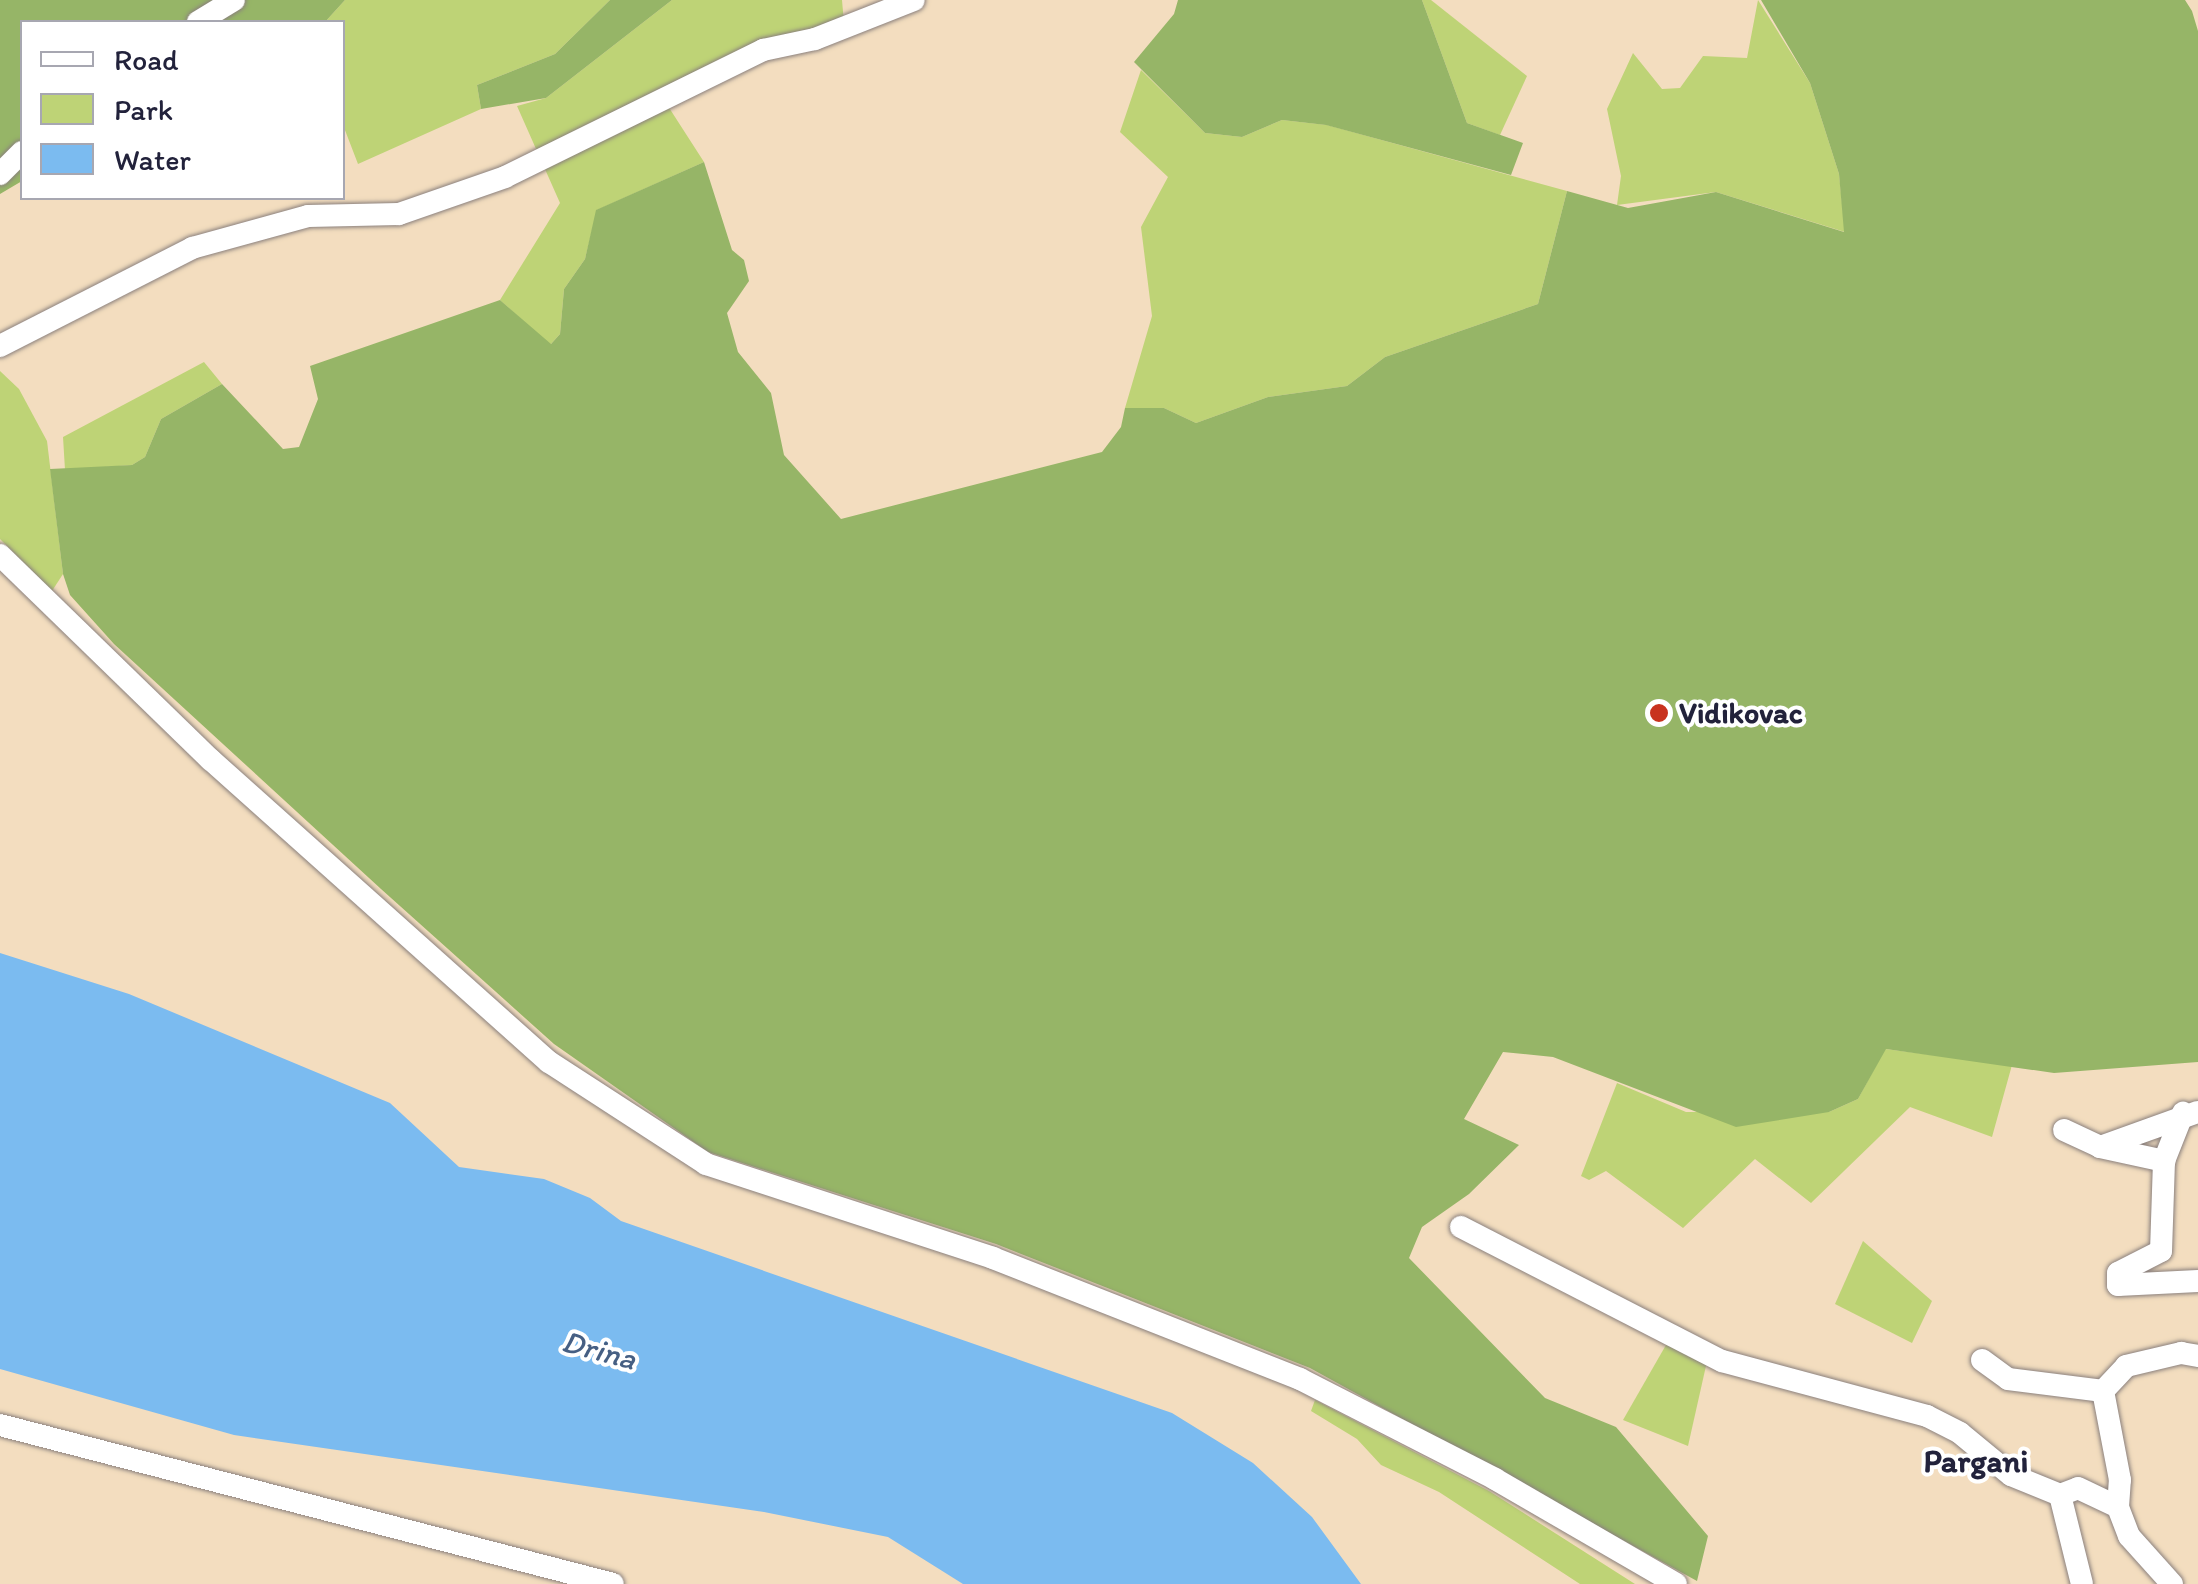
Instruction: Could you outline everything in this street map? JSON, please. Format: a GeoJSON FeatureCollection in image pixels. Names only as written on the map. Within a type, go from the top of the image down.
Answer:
{"type":"FeatureCollection","features":[{"type":"Feature","properties":{"kind":"street"},"geometry":{"type":"LineString","coordinates":[[201,20],[234,0]]}},
{"type":"Feature","properties":{"kind":"street"},"geometry":{"type":"LineString","coordinates":[[0,346],[192,248],[308,216],[398,214],[505,176],[763,50],[816,39],[914,0]]}},
{"type":"Feature","properties":{"kind":"street"},"geometry":{"type":"LineString","coordinates":[[0,174],[20,154]]}},
{"type":"Feature","properties":{"kind":"street"},"geometry":{"type":"LineString","coordinates":[[0,555],[211,760],[549,1062],[706,1164],[992,1258],[1300,1379],[1496,1479],[1675,1583]]}},
{"type":"Feature","properties":{"kind":"street"},"geometry":{"type":"LineString","coordinates":[[2100,1147],[2190,1112]]}},
{"type":"Feature","properties":{"kind":"street"},"geometry":{"type":"LineString","coordinates":[[2190,1112],[2164,1161],[2161,1251],[2116,1281],[2128,1289],[2198,1280]]}},
{"type":"Feature","properties":{"kind":"street"},"geometry":{"type":"LineString","coordinates":[[2064,1130],[2100,1147],[2164,1161]]}},
{"type":"Feature","properties":{"kind":"street"},"geometry":{"type":"LineString","coordinates":[[1461,1227],[1722,1360],[1927,1416],[1960,1432],[2010,1475],[2060,1495],[2078,1488],[2118,1508]]}},
{"type":"Feature","properties":{"kind":"street"},"geometry":{"type":"LineString","coordinates":[[2103,1392],[2126,1366],[2182,1353],[2198,1356]]}},
{"type":"Feature","properties":{"kind":"street"},"geometry":{"type":"LineString","coordinates":[[1982,1360],[2008,1379],[2103,1392]]}},
{"type":"Feature","properties":{"kind":"street"},"geometry":{"type":"LineString","coordinates":[[2103,1392],[2120,1480],[2118,1508],[2129,1536],[2172,1584]]}},
{"type":"Feature","properties":{"kind":"street"},"geometry":{"type":"LineString","coordinates":[[0,1425],[612,1584]]}},
{"type":"Feature","properties":{"kind":"street"},"geometry":{"type":"LineString","coordinates":[[2060,1495],[2062,1526],[2082,1584]]}},
{"type":"Feature","properties":{"kind":"green space"},"geometry":{"type":"Polygon","coordinates":[[[0,0],[345,0],[327,20],[20,20],[20,182],[0,194],[0,0]]]}},
{"type":"Feature","properties":{"kind":"green space"},"geometry":{"type":"Polygon","coordinates":[[[345,0],[610,0],[555,54],[477,85],[481,109],[358,164],[345,130],[345,20],[327,20],[345,0]]]}},
{"type":"Feature","properties":{"kind":"green space"},"geometry":{"type":"Polygon","coordinates":[[[610,0],[672,0],[546,98],[481,109],[477,85],[555,54],[610,0]]]}},
{"type":"Feature","properties":{"kind":"green space"},"geometry":{"type":"Polygon","coordinates":[[[672,0],[842,0],[845,35],[793,49],[666,103],[704,162],[597,210],[585,259],[564,289],[560,334],[550,345],[500,300],[560,203],[517,106],[546,98],[672,0]]]}},
{"type":"Feature","properties":{"kind":"green space"},"geometry":{"type":"Polygon","coordinates":[[[1178,0],[1422,0],[1467,123],[1523,143],[1511,175],[1326,125],[1282,120],[1242,137],[1205,133],[1134,62],[1174,14],[1178,0]]]}},
{"type":"Feature","properties":{"kind":"green space"},"geometry":{"type":"Polygon","coordinates":[[[1422,0],[1431,0],[1527,76],[1500,135],[1467,123],[1422,0]]]}},
{"type":"Feature","properties":{"kind":"green space"},"geometry":{"type":"Polygon","coordinates":[[[1758,0],[1810,83],[1839,174],[1845,232],[1716,192],[1617,205],[1621,176],[1607,109],[1633,53],[1662,89],[1680,88],[1703,56],[1747,58],[1758,0]]]}},
{"type":"Feature","properties":{"kind":"green space"},"geometry":{"type":"Polygon","coordinates":[[[1761,0],[2185,0],[2192,11],[2198,31],[2198,1062],[2054,1073],[1886,1049],[1858,1099],[1829,1112],[1736,1127],[1553,1057],[1503,1052],[1464,1119],[1519,1145],[1469,1194],[1422,1227],[1409,1258],[1545,1398],[1616,1427],[1708,1536],[1697,1581],[1310,1368],[996,1244],[708,1152],[554,1044],[114,644],[70,595],[63,574],[50,469],[132,465],[145,457],[161,419],[222,384],[283,449],[299,447],[318,399],[310,366],[500,300],[551,344],[560,334],[564,289],[585,259],[596,210],[704,162],[732,250],[744,260],[749,281],[727,313],[738,352],[771,393],[784,455],[841,519],[1102,452],[1121,427],[1125,408],[1164,408],[1196,423],[1268,397],[1347,386],[1385,357],[1538,304],[1567,191],[1628,208],[1716,192],[1844,232],[1839,174],[1810,83],[1761,0]]]}},
{"type":"Feature","properties":{"kind":"green space"},"geometry":{"type":"Polygon","coordinates":[[[1141,70],[1205,133],[1242,137],[1282,120],[1327,125],[1567,191],[1538,304],[1385,357],[1347,386],[1268,397],[1196,423],[1164,408],[1125,408],[1152,316],[1141,227],[1168,177],[1120,132],[1141,70]]]}},
{"type":"Feature","properties":{"kind":"green space"},"geometry":{"type":"Polygon","coordinates":[[[204,362],[222,384],[161,419],[145,457],[132,465],[65,470],[63,437],[204,362]]]}},
{"type":"Feature","properties":{"kind":"green space"},"geometry":{"type":"Polygon","coordinates":[[[0,371],[19,389],[47,441],[63,574],[52,591],[0,539],[0,371]]]}},
{"type":"Feature","properties":{"kind":"green space"},"geometry":{"type":"Polygon","coordinates":[[[1885,1049],[2012,1065],[1992,1137],[1910,1107],[1811,1203],[1755,1159],[1683,1228],[1606,1171],[1589,1180],[1581,1176],[1617,1083],[1686,1112],[1829,1112],[1858,1099],[1885,1049]]]}},
{"type":"Feature","properties":{"kind":"green space"},"geometry":{"type":"Polygon","coordinates":[[[1863,1241],[1932,1301],[1912,1343],[1835,1304],[1863,1241]]]}},
{"type":"Feature","properties":{"kind":"green space"},"geometry":{"type":"Polygon","coordinates":[[[1674,1331],[1710,1348],[1688,1446],[1623,1420],[1674,1331]]]}},
{"type":"Feature","properties":{"kind":"green space"},"geometry":{"type":"Polygon","coordinates":[[[1315,1400],[1489,1491],[1635,1584],[1580,1584],[1439,1492],[1381,1465],[1357,1439],[1311,1411],[1315,1400]]]}},
{"type":"Feature","properties":{"kind":"water","name":"Drina"},"geometry":{"type":"Polygon","coordinates":[[[0,953],[129,994],[390,1103],[459,1167],[544,1179],[590,1198],[621,1221],[1172,1413],[1253,1463],[1312,1517],[1361,1584],[963,1584],[888,1537],[764,1512],[234,1435],[0,1369],[0,953]]]}},
{"type":"Feature","properties":{"kind":"place","name":"Vidikovac"},"geometry":{"type":"Point","coordinates":[1659,713]}},
{"type":"Feature","properties":{"kind":"district","name":"Pargani"},"geometry":{"type":"Point","coordinates":[1976,1461]}}]}
